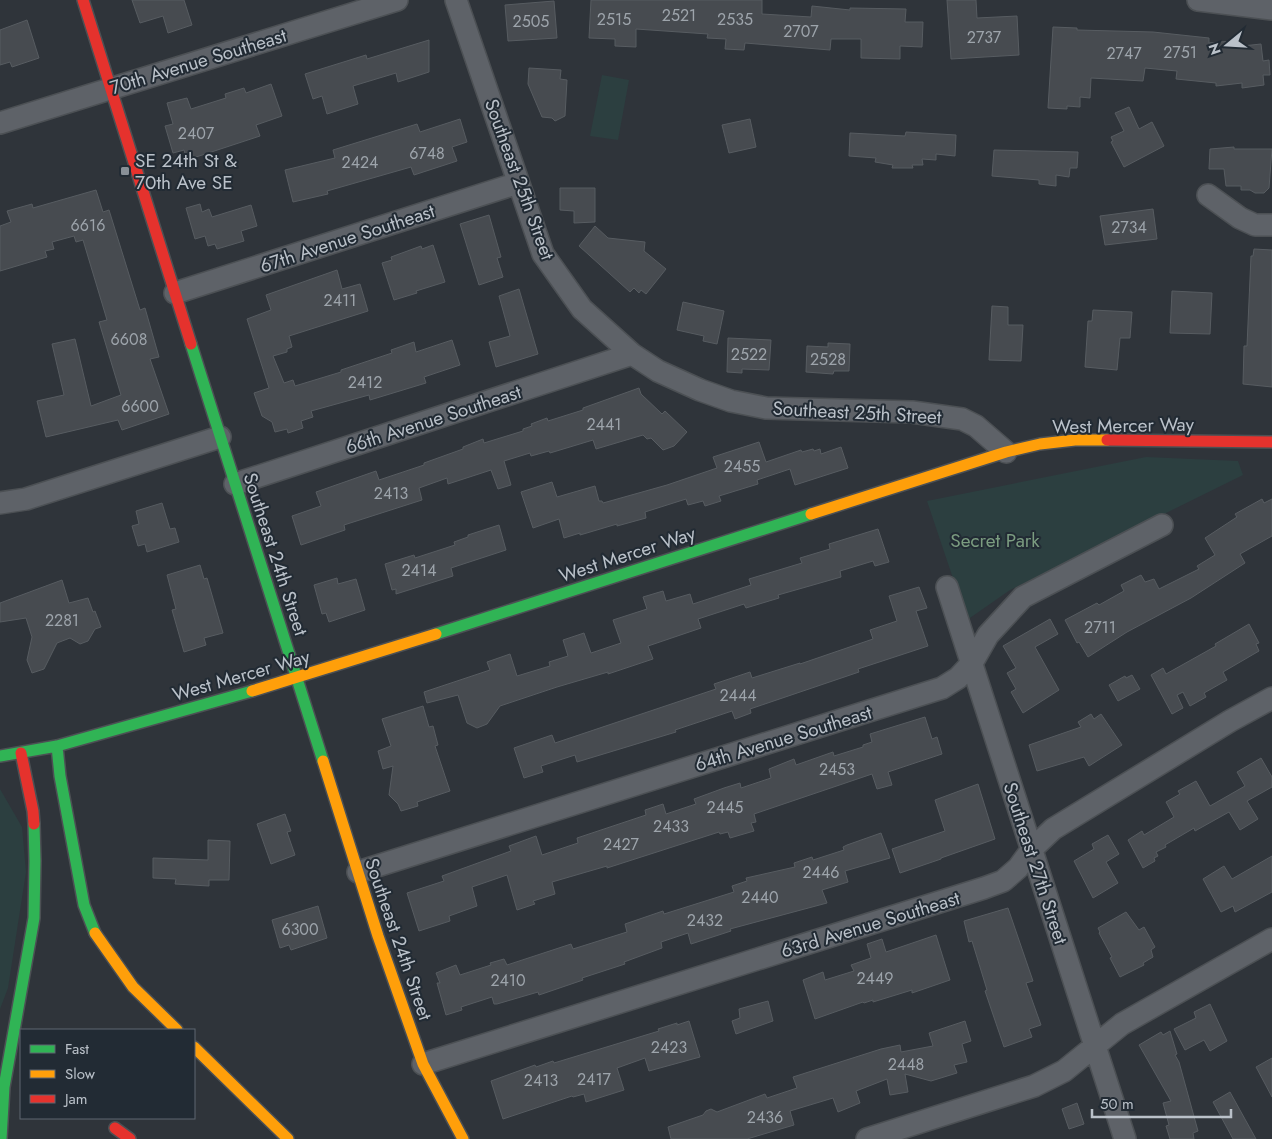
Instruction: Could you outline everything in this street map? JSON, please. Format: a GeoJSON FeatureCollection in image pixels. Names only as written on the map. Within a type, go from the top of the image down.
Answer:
{"type":"FeatureCollection","features":[{"type":"Feature","properties":{"kind":"main road","name":"Southeast 24th Street"},"geometry":{"type":"LineString","coordinates":[[83,0],[378,936],[423,1064],[463,1139]]}},
{"type":"Feature","properties":{"kind":"main road","name":"West Mercer Way"},"geometry":{"type":"LineString","coordinates":[[0,756],[58,746],[296,678],[1006,452],[1040,444],[1075,440],[1272,442]]}},
{"type":"Feature","properties":{"kind":"main road"},"geometry":{"type":"LineString","coordinates":[[58,746],[61,785],[84,905],[97,937],[133,987],[176,1029]]}},
{"type":"Feature","properties":{"kind":"main road"},"geometry":{"type":"LineString","coordinates":[[1,1139],[4,1087],[34,918],[35,862],[33,811],[21,753]]}},
{"type":"Feature","properties":{"kind":"main road"},"geometry":{"type":"LineString","coordinates":[[195,1048],[288,1139]]}},
{"type":"Feature","properties":{"kind":"main road"},"geometry":{"type":"LineString","coordinates":[[115,1128],[130,1139]]}},
{"type":"Feature","properties":{"kind":"street","name":"70th Avenue Southeast"},"geometry":{"type":"LineString","coordinates":[[0,123],[397,0]]}},
{"type":"Feature","properties":{"kind":"street","name":"Southeast 25th Street"},"geometry":{"type":"LineString","coordinates":[[456,0],[543,254],[582,309],[632,354],[658,371],[700,390],[731,401],[766,408],[912,412],[962,419],[976,426],[1006,452]]}},
{"type":"Feature","properties":{"kind":"street"},"geometry":{"type":"LineString","coordinates":[[1198,0],[1272,9]]}},
{"type":"Feature","properties":{"kind":"street","name":"67th Avenue Southeast"},"geometry":{"type":"LineString","coordinates":[[175,293],[518,183]]}},
{"type":"Feature","properties":{"kind":"street"},"geometry":{"type":"LineString","coordinates":[[1208,195],[1226,209],[1255,225],[1272,225]]}},
{"type":"Feature","properties":{"kind":"street","name":"66th Avenue Southeast"},"geometry":{"type":"LineString","coordinates":[[235,484],[632,354]]}},
{"type":"Feature","properties":{"kind":"street"},"geometry":{"type":"LineString","coordinates":[[0,503],[26,499],[220,437]]}},
{"type":"Feature","properties":{"kind":"street","name":"64th Avenue Southeast"},"geometry":{"type":"LineString","coordinates":[[358,872],[942,688],[958,678],[972,663],[988,635],[1023,597],[1162,525]]}},
{"type":"Feature","properties":{"kind":"street","name":"Southeast 27th Street"},"geometry":{"type":"LineString","coordinates":[[947,587],[1126,1139]]}},
{"type":"Feature","properties":{"kind":"street","name":"63rd Avenue Southeast"},"geometry":{"type":"LineString","coordinates":[[423,1064],[1002,881],[1018,868],[1032,849],[1053,829],[1230,721],[1272,698]]}},
{"type":"Feature","properties":{"kind":"street"},"geometry":{"type":"LineString","coordinates":[[867,1139],[1034,1086],[1064,1071],[1122,1024],[1272,939]]}},
{"type":"Feature","properties":{"kind":"green space"},"geometry":{"type":"Polygon","coordinates":[[[602,75],[629,80],[618,140],[590,136],[602,75]]]}},
{"type":"Feature","properties":{"kind":"green space","name":"Secret Park"},"geometry":{"type":"Polygon","coordinates":[[[1146,457],[1238,461],[1243,475],[1010,590],[967,620],[927,501],[1146,457]]]}},
{"type":"Feature","properties":{"kind":"green space"},"geometry":{"type":"Polygon","coordinates":[[[0,789],[22,827],[26,872],[8,988],[0,1009],[0,789]]]}},
{"type":"Feature","properties":{"kind":"building"},"geometry":{"type":"Polygon","coordinates":[[[132,0],[184,0],[192,25],[168,33],[163,16],[140,23],[132,0]]]}},
{"type":"Feature","properties":{"kind":"building"},"geometry":{"type":"Polygon","coordinates":[[[591,0],[762,0],[762,14],[811,17],[812,6],[850,10],[850,8],[906,9],[905,22],[923,22],[922,47],[900,46],[900,59],[861,58],[861,39],[831,39],[830,50],[745,43],[744,50],[725,49],[726,39],[707,38],[708,34],[636,29],[636,47],[615,46],[615,39],[589,38],[591,0]]]}},
{"type":"Feature","properties":{"kind":"building"},"geometry":{"type":"Polygon","coordinates":[[[947,0],[976,0],[977,18],[1017,16],[1019,55],[951,59],[947,0]]]}},
{"type":"Feature","properties":{"kind":"building"},"geometry":{"type":"Polygon","coordinates":[[[554,1],[557,38],[508,41],[505,5],[554,1]]]}},
{"type":"Feature","properties":{"kind":"building"},"geometry":{"type":"Polygon","coordinates":[[[27,20],[39,58],[12,67],[10,62],[0,65],[0,30],[27,20]]]}},
{"type":"Feature","properties":{"kind":"building"},"geometry":{"type":"Polygon","coordinates":[[[1053,27],[1077,28],[1077,30],[1153,32],[1209,38],[1209,43],[1232,41],[1233,47],[1261,44],[1263,61],[1269,60],[1270,75],[1263,75],[1264,85],[1242,88],[1242,83],[1216,86],[1216,83],[1176,79],[1177,71],[1145,68],[1143,81],[1091,78],[1090,98],[1080,97],[1080,107],[1067,106],[1067,109],[1048,108],[1053,27]]]}},
{"type":"Feature","properties":{"kind":"building"},"geometry":{"type":"Polygon","coordinates":[[[429,40],[429,72],[398,82],[396,73],[353,86],[358,104],[327,114],[322,96],[313,99],[305,74],[366,55],[367,59],[429,40]]]}},
{"type":"Feature","properties":{"kind":"building"},"geometry":{"type":"Polygon","coordinates":[[[529,68],[561,70],[560,79],[567,80],[565,116],[555,121],[552,118],[542,117],[528,84],[529,68]]]}},
{"type":"Feature","properties":{"kind":"building"},"geometry":{"type":"Polygon","coordinates":[[[271,84],[282,116],[256,125],[260,136],[187,160],[184,150],[173,153],[165,126],[173,124],[167,103],[187,98],[191,109],[226,98],[225,94],[244,88],[246,93],[271,84]]]}},
{"type":"Feature","properties":{"kind":"building"},"geometry":{"type":"Polygon","coordinates":[[[1129,107],[1139,129],[1152,122],[1164,146],[1124,167],[1111,142],[1113,141],[1111,137],[1124,131],[1115,113],[1129,107]]]}},
{"type":"Feature","properties":{"kind":"building"},"geometry":{"type":"Polygon","coordinates":[[[460,119],[467,142],[452,147],[457,161],[414,175],[411,167],[327,191],[328,194],[293,202],[285,170],[335,158],[333,150],[417,124],[420,132],[460,119]]]}},
{"type":"Feature","properties":{"kind":"building"},"geometry":{"type":"Polygon","coordinates":[[[750,119],[756,147],[729,153],[722,125],[750,119]]]}},
{"type":"Feature","properties":{"kind":"building"},"geometry":{"type":"Polygon","coordinates":[[[906,132],[956,135],[955,156],[936,154],[936,160],[922,159],[923,165],[912,165],[913,168],[892,168],[893,165],[875,162],[876,158],[849,156],[850,133],[905,136],[906,132]]]}},
{"type":"Feature","properties":{"kind":"building"},"geometry":{"type":"Polygon","coordinates":[[[1234,147],[1234,149],[1272,149],[1269,188],[1264,193],[1241,190],[1241,186],[1226,186],[1224,169],[1209,169],[1210,149],[1234,147]]]}},
{"type":"Feature","properties":{"kind":"building"},"geometry":{"type":"Polygon","coordinates":[[[994,150],[1078,152],[1077,168],[1070,168],[1069,177],[1056,175],[1056,186],[1039,184],[1039,180],[992,176],[994,150]]]}},
{"type":"Feature","properties":{"kind":"building"},"geometry":{"type":"Polygon","coordinates":[[[560,188],[595,188],[595,222],[574,223],[574,211],[560,210],[560,188]]]}},
{"type":"Feature","properties":{"kind":"building"},"geometry":{"type":"Polygon","coordinates":[[[96,190],[103,212],[109,210],[140,310],[145,308],[159,357],[150,359],[169,414],[122,430],[118,420],[46,437],[37,401],[64,395],[52,344],[75,339],[91,406],[121,395],[99,322],[107,320],[83,240],[76,242],[74,236],[52,242],[54,249],[45,251],[47,257],[0,271],[0,226],[11,222],[7,211],[32,204],[33,208],[96,190]]]}},
{"type":"Feature","properties":{"kind":"building"},"geometry":{"type":"Polygon","coordinates":[[[200,204],[202,212],[209,209],[212,217],[251,205],[257,226],[241,231],[244,241],[217,249],[215,244],[208,246],[205,236],[195,239],[186,208],[200,204]]]}},
{"type":"Feature","properties":{"kind":"building"},"geometry":{"type":"Polygon","coordinates":[[[1153,209],[1157,239],[1105,245],[1100,216],[1153,209]]]}},
{"type":"Feature","properties":{"kind":"building"},"geometry":{"type":"Polygon","coordinates":[[[489,215],[501,257],[497,258],[503,277],[479,285],[460,224],[489,215]]]}},
{"type":"Feature","properties":{"kind":"building"},"geometry":{"type":"Polygon","coordinates":[[[595,226],[608,238],[645,242],[644,251],[666,269],[646,294],[641,290],[639,293],[634,288],[630,292],[579,246],[595,226]]]}},
{"type":"Feature","properties":{"kind":"building"},"geometry":{"type":"Polygon","coordinates":[[[433,245],[445,282],[394,300],[382,263],[392,260],[391,257],[421,246],[422,249],[433,245]]]}},
{"type":"Feature","properties":{"kind":"building"},"geometry":{"type":"Polygon","coordinates":[[[1254,249],[1272,250],[1272,387],[1243,384],[1244,346],[1247,346],[1251,256],[1253,256],[1254,249]]]}},
{"type":"Feature","properties":{"kind":"building"},"geometry":{"type":"Polygon","coordinates":[[[337,270],[342,289],[360,284],[368,311],[289,336],[292,347],[287,349],[287,352],[273,356],[284,383],[293,380],[295,386],[341,372],[341,370],[392,353],[391,350],[414,342],[416,352],[452,340],[460,365],[424,377],[426,383],[370,400],[369,395],[311,411],[313,417],[301,421],[303,428],[288,433],[287,429],[275,432],[272,422],[262,416],[254,393],[269,388],[247,319],[271,310],[266,295],[337,270]]]}},
{"type":"Feature","properties":{"kind":"building"},"geometry":{"type":"Polygon","coordinates":[[[519,289],[538,354],[496,367],[489,342],[510,336],[499,296],[519,289]]]}},
{"type":"Feature","properties":{"kind":"building"},"geometry":{"type":"Polygon","coordinates":[[[1172,291],[1212,293],[1210,334],[1170,333],[1172,291]]]}},
{"type":"Feature","properties":{"kind":"building"},"geometry":{"type":"Polygon","coordinates":[[[683,302],[724,311],[717,344],[703,341],[704,336],[677,330],[683,302]]]}},
{"type":"Feature","properties":{"kind":"building"},"geometry":{"type":"Polygon","coordinates":[[[992,306],[1008,307],[1008,325],[1023,325],[1021,361],[989,360],[992,306]]]}},
{"type":"Feature","properties":{"kind":"building"},"geometry":{"type":"Polygon","coordinates":[[[1093,310],[1132,312],[1130,338],[1120,338],[1117,370],[1085,367],[1088,321],[1092,321],[1093,310]]]}},
{"type":"Feature","properties":{"kind":"building"},"geometry":{"type":"Polygon","coordinates":[[[728,338],[771,340],[769,370],[742,369],[742,373],[727,372],[728,338]]]}},
{"type":"Feature","properties":{"kind":"building"},"geometry":{"type":"Polygon","coordinates":[[[828,343],[850,344],[849,371],[834,371],[833,374],[806,372],[807,346],[828,347],[828,343]]]}},
{"type":"Feature","properties":{"kind":"building"},"geometry":{"type":"Polygon","coordinates":[[[639,388],[641,394],[662,414],[665,411],[687,432],[674,446],[663,450],[651,438],[647,439],[643,435],[596,449],[593,440],[550,453],[549,451],[531,456],[530,453],[504,461],[511,485],[498,489],[491,470],[448,484],[447,478],[419,488],[422,500],[344,525],[345,530],[301,545],[292,516],[321,506],[316,492],[376,471],[379,480],[424,465],[424,463],[463,449],[463,447],[483,439],[484,443],[523,431],[523,429],[532,426],[531,424],[547,418],[548,421],[583,410],[583,408],[639,388]]]}},
{"type":"Feature","properties":{"kind":"building"},"geometry":{"type":"Polygon","coordinates":[[[759,442],[766,462],[801,450],[802,452],[820,449],[821,454],[841,447],[848,468],[795,485],[790,469],[757,480],[758,484],[719,496],[721,501],[705,506],[703,501],[688,505],[686,499],[645,512],[646,518],[564,538],[559,519],[533,528],[521,492],[552,482],[557,497],[595,486],[599,501],[603,503],[667,485],[717,468],[713,457],[759,442]]]}},
{"type":"Feature","properties":{"kind":"building"},"geometry":{"type":"Polygon","coordinates":[[[1262,499],[1264,503],[1272,499],[1272,536],[1240,554],[1245,563],[1191,598],[1127,632],[1088,657],[1079,642],[1077,643],[1065,620],[1097,603],[1099,605],[1124,591],[1121,585],[1141,575],[1145,582],[1154,579],[1159,589],[1199,569],[1197,566],[1215,555],[1205,538],[1237,517],[1235,514],[1262,499]]]}},
{"type":"Feature","properties":{"kind":"building"},"geometry":{"type":"Polygon","coordinates":[[[162,503],[170,529],[175,528],[179,542],[147,552],[145,544],[138,546],[132,526],[139,524],[136,511],[162,503]]]}},
{"type":"Feature","properties":{"kind":"building"},"geometry":{"type":"Polygon","coordinates":[[[499,525],[506,550],[451,568],[453,576],[396,594],[396,589],[392,590],[385,564],[414,555],[415,558],[455,545],[454,542],[468,537],[468,535],[499,525]]]}},
{"type":"Feature","properties":{"kind":"building"},"geometry":{"type":"Polygon","coordinates":[[[878,529],[889,562],[875,566],[873,561],[840,571],[841,577],[778,595],[779,598],[746,608],[744,604],[698,619],[701,628],[648,646],[653,659],[500,706],[487,724],[477,728],[467,723],[458,695],[427,703],[424,692],[490,670],[487,662],[510,654],[517,676],[550,666],[549,662],[568,656],[563,640],[584,633],[591,653],[621,643],[613,620],[647,609],[643,597],[663,591],[666,601],[690,594],[693,604],[751,585],[749,579],[802,563],[800,558],[830,549],[829,544],[878,529]]]}},
{"type":"Feature","properties":{"kind":"building"},"geometry":{"type":"Polygon","coordinates":[[[200,565],[204,579],[207,578],[223,633],[204,638],[206,645],[184,652],[172,610],[176,609],[167,575],[200,565]]]}},
{"type":"Feature","properties":{"kind":"building"},"geometry":{"type":"Polygon","coordinates":[[[337,578],[338,584],[356,579],[365,610],[329,622],[326,613],[322,614],[314,585],[337,578]]]}},
{"type":"Feature","properties":{"kind":"building"},"geometry":{"type":"Polygon","coordinates":[[[62,580],[69,603],[88,598],[101,627],[95,629],[88,641],[80,644],[70,638],[57,643],[44,669],[32,673],[27,660],[32,637],[26,618],[0,622],[0,603],[62,580]]]}},
{"type":"Feature","properties":{"kind":"building"},"geometry":{"type":"Polygon","coordinates":[[[919,587],[927,608],[916,611],[928,646],[858,669],[859,672],[750,709],[751,713],[735,719],[732,711],[675,730],[676,732],[577,762],[575,755],[541,766],[543,772],[524,778],[514,748],[552,735],[555,743],[716,689],[714,684],[750,672],[752,678],[873,639],[870,630],[897,621],[889,596],[919,587]]]}},
{"type":"Feature","properties":{"kind":"building"},"geometry":{"type":"Polygon","coordinates":[[[1050,619],[1058,634],[1035,647],[1059,690],[1023,713],[1011,692],[1016,689],[1007,673],[1016,668],[1003,646],[1050,619]]]}},
{"type":"Feature","properties":{"kind":"building"},"geometry":{"type":"Polygon","coordinates":[[[1249,624],[1259,643],[1256,644],[1259,651],[1223,672],[1227,680],[1204,693],[1206,697],[1190,706],[1183,692],[1177,695],[1183,708],[1172,714],[1151,675],[1163,668],[1166,674],[1216,646],[1215,644],[1249,624]]]}},
{"type":"Feature","properties":{"kind":"building"},"geometry":{"type":"Polygon","coordinates":[[[1132,675],[1140,689],[1118,701],[1109,685],[1125,676],[1126,678],[1132,675]]]}},
{"type":"Feature","properties":{"kind":"building"},"geometry":{"type":"Polygon","coordinates":[[[423,706],[429,727],[433,726],[438,745],[435,746],[450,791],[417,802],[418,806],[401,811],[398,804],[389,795],[393,766],[383,769],[378,751],[391,746],[382,719],[423,706]]]}},
{"type":"Feature","properties":{"kind":"building"},"geometry":{"type":"Polygon","coordinates":[[[1091,714],[1094,719],[1101,714],[1122,745],[1089,766],[1084,757],[1037,771],[1029,745],[1081,727],[1078,722],[1091,714]]]}},
{"type":"Feature","properties":{"kind":"building"},"geometry":{"type":"Polygon","coordinates":[[[925,717],[932,739],[937,737],[942,754],[888,772],[892,785],[877,789],[872,774],[754,814],[756,822],[751,823],[754,831],[730,838],[728,832],[720,834],[719,832],[607,868],[607,866],[552,882],[555,894],[533,901],[535,904],[517,910],[507,875],[472,887],[477,906],[449,916],[450,921],[419,931],[407,893],[444,881],[442,876],[511,851],[509,846],[536,836],[542,855],[578,843],[577,838],[646,815],[645,810],[663,804],[666,814],[696,804],[694,799],[724,788],[740,783],[741,788],[771,778],[769,769],[794,759],[796,765],[833,752],[834,756],[863,747],[863,745],[872,742],[870,734],[925,717]]]}},
{"type":"Feature","properties":{"kind":"building"},"geometry":{"type":"Polygon","coordinates":[[[1261,758],[1272,777],[1272,787],[1247,801],[1258,819],[1240,830],[1229,812],[1195,831],[1194,828],[1165,845],[1166,847],[1156,852],[1158,856],[1154,858],[1155,861],[1143,868],[1128,840],[1142,831],[1144,835],[1174,817],[1166,802],[1180,794],[1178,791],[1196,781],[1210,806],[1245,786],[1237,772],[1261,758]]]}},
{"type":"Feature","properties":{"kind":"building"},"geometry":{"type":"Polygon","coordinates":[[[978,784],[995,839],[900,873],[892,849],[945,831],[935,800],[978,784]]]}},
{"type":"Feature","properties":{"kind":"building"},"geometry":{"type":"Polygon","coordinates":[[[285,814],[291,831],[287,832],[295,855],[271,864],[257,824],[285,814]]]}},
{"type":"Feature","properties":{"kind":"building"},"geometry":{"type":"Polygon","coordinates":[[[881,833],[890,858],[845,871],[848,882],[822,890],[827,903],[730,929],[731,931],[691,944],[688,933],[661,942],[662,948],[624,962],[625,964],[539,995],[538,992],[497,1004],[494,1004],[492,997],[461,1007],[462,1010],[446,1015],[437,983],[440,983],[436,973],[456,965],[460,975],[504,959],[507,965],[571,944],[573,949],[627,932],[625,924],[663,911],[664,914],[734,892],[732,886],[747,881],[746,878],[795,867],[794,863],[812,857],[813,860],[844,850],[843,847],[847,845],[881,833]]]}},
{"type":"Feature","properties":{"kind":"building"},"geometry":{"type":"Polygon","coordinates":[[[1108,835],[1119,854],[1106,862],[1118,883],[1093,898],[1074,861],[1094,849],[1092,844],[1108,835]]]}},
{"type":"Feature","properties":{"kind":"building"},"geometry":{"type":"Polygon","coordinates":[[[208,840],[230,841],[229,880],[209,880],[209,886],[175,884],[176,879],[153,878],[153,858],[208,860],[208,840]]]}},
{"type":"Feature","properties":{"kind":"building"},"geometry":{"type":"Polygon","coordinates":[[[1272,856],[1272,892],[1235,912],[1233,906],[1221,912],[1203,879],[1224,866],[1232,879],[1272,856]]]}},
{"type":"Feature","properties":{"kind":"building"},"geometry":{"type":"Polygon","coordinates":[[[318,906],[327,938],[291,950],[289,945],[280,948],[272,920],[318,906]]]}},
{"type":"Feature","properties":{"kind":"building"},"geometry":{"type":"Polygon","coordinates":[[[1008,908],[1033,981],[1026,983],[1041,1025],[1029,1029],[1032,1037],[1004,1047],[985,991],[987,990],[972,941],[969,942],[964,921],[1008,908]]]}},
{"type":"Feature","properties":{"kind":"building"},"geometry":{"type":"Polygon","coordinates":[[[1126,912],[1139,930],[1144,927],[1155,947],[1151,950],[1153,957],[1143,963],[1144,965],[1120,977],[1098,928],[1126,912]]]}},
{"type":"Feature","properties":{"kind":"building"},"geometry":{"type":"Polygon","coordinates":[[[936,935],[950,980],[912,993],[912,990],[873,1002],[873,1000],[863,1002],[815,1019],[803,980],[823,972],[825,980],[854,971],[851,965],[871,958],[867,944],[882,939],[886,952],[936,935]]]}},
{"type":"Feature","properties":{"kind":"building"},"geometry":{"type":"Polygon","coordinates":[[[768,1001],[773,1021],[736,1034],[732,1021],[740,1018],[739,1009],[768,1001]]]}},
{"type":"Feature","properties":{"kind":"building"},"geometry":{"type":"Polygon","coordinates":[[[1210,1004],[1227,1041],[1210,1051],[1204,1040],[1185,1050],[1174,1029],[1196,1018],[1194,1012],[1210,1004]]]}},
{"type":"Feature","properties":{"kind":"building"},"geometry":{"type":"Polygon","coordinates":[[[689,1021],[700,1057],[649,1071],[645,1058],[617,1068],[624,1090],[586,1102],[584,1094],[572,1096],[503,1119],[491,1081],[535,1065],[536,1067],[553,1061],[554,1063],[659,1031],[658,1029],[677,1023],[677,1025],[689,1021]]]}},
{"type":"Feature","properties":{"kind":"building"},"geometry":{"type":"Polygon","coordinates":[[[965,1021],[971,1041],[962,1044],[967,1062],[954,1065],[957,1073],[931,1081],[905,1074],[908,1092],[890,1095],[887,1079],[856,1091],[860,1103],[838,1112],[833,1098],[790,1111],[794,1125],[747,1139],[671,1139],[668,1127],[703,1115],[706,1111],[711,1109],[717,1112],[765,1094],[767,1098],[797,1088],[793,1077],[881,1049],[900,1045],[901,1052],[933,1046],[929,1033],[965,1021]]]}},
{"type":"Feature","properties":{"kind":"building"},"geometry":{"type":"Polygon","coordinates":[[[1170,1031],[1177,1054],[1175,1055],[1179,1062],[1198,1131],[1193,1133],[1194,1139],[1170,1139],[1166,1126],[1169,1125],[1163,1103],[1171,1101],[1139,1045],[1161,1032],[1163,1035],[1170,1031]]]}},
{"type":"Feature","properties":{"kind":"building"},"geometry":{"type":"Polygon","coordinates":[[[1272,1058],[1272,1097],[1256,1067],[1272,1058]]]}},
{"type":"Feature","properties":{"kind":"building"},"geometry":{"type":"Polygon","coordinates":[[[1230,1092],[1256,1139],[1233,1139],[1213,1102],[1230,1092]]]}},
{"type":"Feature","properties":{"kind":"building"},"geometry":{"type":"Polygon","coordinates":[[[1077,1103],[1084,1124],[1069,1129],[1062,1109],[1077,1103]]]}},
{"type":"Feature","properties":{"kind":"traffic: fast"},"geometry":{"type":"LineString","coordinates":[[191,344],[323,761]]}},
{"type":"Feature","properties":{"kind":"traffic: fast"},"geometry":{"type":"LineString","coordinates":[[436,634],[811,514]]}},
{"type":"Feature","properties":{"kind":"traffic: fast"},"geometry":{"type":"LineString","coordinates":[[0,756],[57,746],[252,691]]}},
{"type":"Feature","properties":{"kind":"traffic: fast"},"geometry":{"type":"LineString","coordinates":[[57,746],[60,776],[84,905],[95,933]]}},
{"type":"Feature","properties":{"kind":"traffic: fast"},"geometry":{"type":"LineString","coordinates":[[1,1139],[4,1087],[34,918],[34,824]]}},
{"type":"Feature","properties":{"kind":"traffic: slow"},"geometry":{"type":"LineString","coordinates":[[811,514],[1006,452],[1040,444],[1075,440],[1107,440]]}},
{"type":"Feature","properties":{"kind":"traffic: slow"},"geometry":{"type":"LineString","coordinates":[[252,691],[436,634]]}},
{"type":"Feature","properties":{"kind":"traffic: slow"},"geometry":{"type":"LineString","coordinates":[[323,761],[378,936],[423,1064],[463,1139]]}},
{"type":"Feature","properties":{"kind":"traffic: slow"},"geometry":{"type":"LineString","coordinates":[[95,933],[133,987],[176,1029]]}},
{"type":"Feature","properties":{"kind":"traffic: slow"},"geometry":{"type":"LineString","coordinates":[[195,1048],[288,1139]]}},
{"type":"Feature","properties":{"kind":"traffic: jam"},"geometry":{"type":"LineString","coordinates":[[83,0],[191,344]]}},
{"type":"Feature","properties":{"kind":"traffic: jam"},"geometry":{"type":"LineString","coordinates":[[1107,440],[1272,442]]}},
{"type":"Feature","properties":{"kind":"traffic: jam"},"geometry":{"type":"LineString","coordinates":[[21,753],[34,824]]}},
{"type":"Feature","properties":{"kind":"traffic: jam"},"geometry":{"type":"LineString","coordinates":[[115,1128],[130,1139]]}},
{"type":"Feature","properties":{"kind":"place","name":"SE 24th St & 70th Ave SE"},"geometry":{"type":"Point","coordinates":[125,171]}}]}
